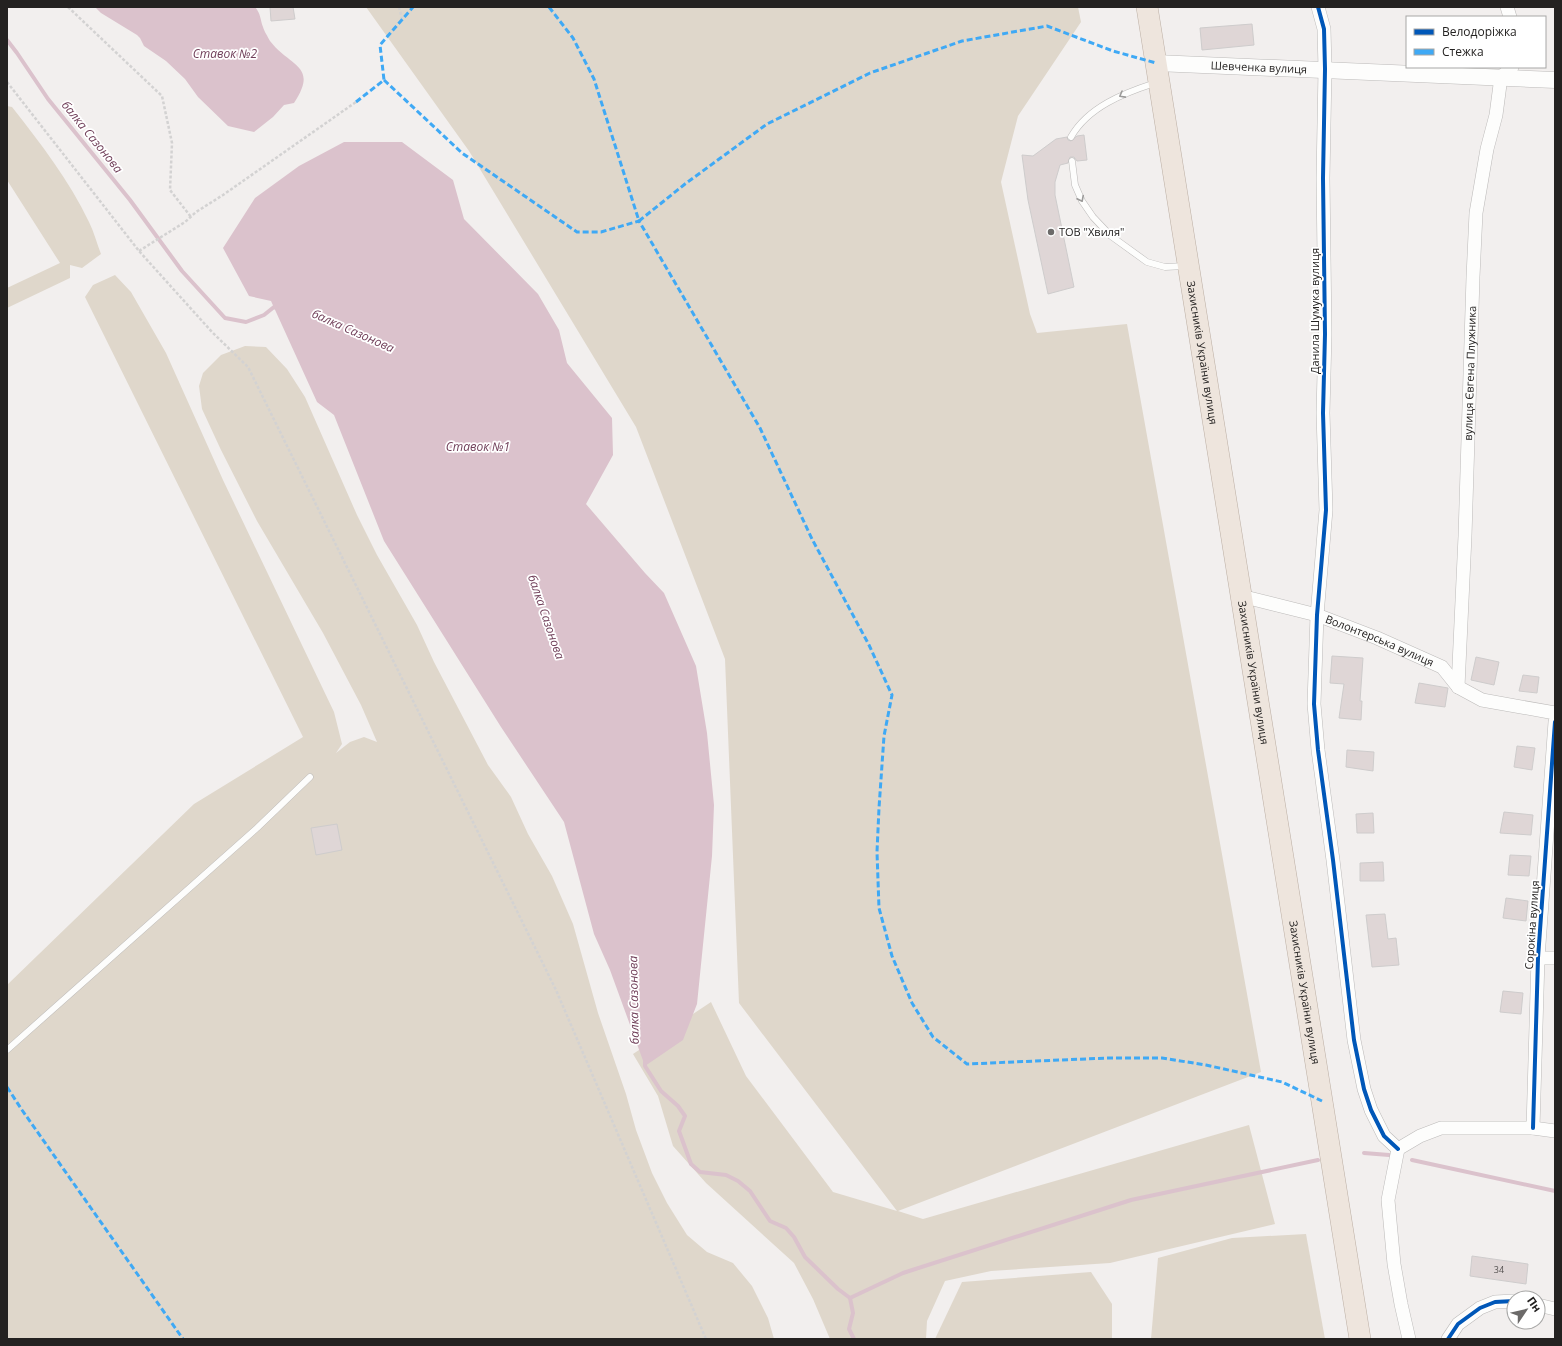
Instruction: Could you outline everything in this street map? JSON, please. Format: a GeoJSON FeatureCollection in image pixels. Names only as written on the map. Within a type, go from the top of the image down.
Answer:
{"type":"FeatureCollection","features":[{"type":"Feature","properties":{"kind":"highway","name":"Захисників України вулиця"},"geometry":{"type":"LineString","coordinates":[[1147,7],[1360,1339]]}},
{"type":"Feature","properties":{"kind":"street","name":"Данила Шумука вулиця"},"geometry":{"type":"LineString","coordinates":[[1318,7],[1324,29],[1323,178],[1326,510],[1318,615],[1314,704],[1318,750],[1333,860],[1354,1040],[1364,1089],[1371,1110],[1384,1136],[1398,1149]]}},
{"type":"Feature","properties":{"kind":"street","name":"Шевченка вулиця"},"geometry":{"type":"LineString","coordinates":[[1157,72],[1324,69],[1506,72],[1555,80]]}},
{"type":"Feature","properties":{"kind":"street","name":"вулиця Євгена Плужника"},"geometry":{"type":"LineString","coordinates":[[1458,687],[1465,536],[1476,213],[1487,149],[1506,72]]}},
{"type":"Feature","properties":{"kind":"street","name":"Волонтерська вулиця"},"geometry":{"type":"LineString","coordinates":[[1241,596],[1318,615],[1377,638],[1442,667],[1458,687],[1482,700],[1555,713]]}},
{"type":"Feature","properties":{"kind":"street","name":"Сорокіна вулиця"},"geometry":{"type":"LineString","coordinates":[[1533,1128],[1538,958],[1555,722]]}},
{"type":"Feature","properties":{"kind":"street"},"geometry":{"type":"LineString","coordinates":[[1538,958],[1555,958]]}},
{"type":"Feature","properties":{"kind":"street"},"geometry":{"type":"LineString","coordinates":[[1409,1339],[1394,1264],[1388,1200],[1398,1149],[1420,1136],[1441,1128],[1533,1128],[1555,1131]]}},
{"type":"Feature","properties":{"kind":"street"},"geometry":{"type":"LineString","coordinates":[[1448,1339],[1458,1324],[1480,1308],[1495,1302],[1506,1301]]}},
{"type":"Feature","properties":{"kind":"lane"},"geometry":{"type":"LineString","coordinates":[[1071,137],[1077,126],[1090,114],[1157,72]]}},
{"type":"Feature","properties":{"kind":"lane"},"geometry":{"type":"LineString","coordinates":[[1072,161],[1075,186],[1082,201],[1092,217],[1111,236],[1147,262],[1165,267],[1188,266]]}},
{"type":"Feature","properties":{"kind":"lane"},"geometry":{"type":"LineString","coordinates":[[7,1050],[251,833],[310,777]]}},
{"type":"Feature","properties":{"kind":"path"},"geometry":{"type":"LineString","coordinates":[[68,7],[162,96],[172,142],[170,190],[191,217]]}},
{"type":"Feature","properties":{"kind":"path"},"geometry":{"type":"LineString","coordinates":[[399,7],[402,19]]}},
{"type":"Feature","properties":{"kind":"path"},"geometry":{"type":"LineString","coordinates":[[7,82],[139,251],[212,332],[248,367],[556,990],[706,1339]]}},
{"type":"Feature","properties":{"kind":"path"},"geometry":{"type":"LineString","coordinates":[[139,251],[185,222],[196,212],[223,195],[356,102]]}},
{"type":"Feature","properties":{"kind":"shaded area"},"geometry":{"type":"Polygon","coordinates":[[[366,7],[1078,7],[1081,22],[1018,116],[1001,182],[1030,314],[1037,333],[1127,324],[1261,1072],[898,1211],[923,1219],[1249,1125],[1275,1224],[1110,1263],[991,1271],[945,1281],[927,1321],[926,1339],[830,1339],[813,1299],[794,1263],[706,1183],[673,1146],[658,1096],[633,1054],[711,1002],[746,1076],[833,1192],[897,1211],[739,1003],[725,659],[636,427],[469,151],[366,7]]]}},
{"type":"Feature","properties":{"kind":"shaded area"},"geometry":{"type":"Polygon","coordinates":[[[7,106],[12,107],[44,149],[73,192],[89,222],[101,254],[82,268],[70,265],[70,278],[7,308],[7,288],[60,263],[7,180],[7,106]]]}},
{"type":"Feature","properties":{"kind":"shaded area"},"geometry":{"type":"Polygon","coordinates":[[[115,275],[131,292],[166,353],[223,480],[334,712],[342,744],[336,753],[350,742],[364,737],[377,742],[361,705],[323,633],[257,521],[221,450],[202,409],[199,386],[203,373],[221,355],[245,346],[266,347],[287,369],[305,397],[357,515],[377,555],[417,625],[434,662],[488,765],[511,797],[528,834],[552,876],[573,924],[598,1013],[626,1094],[636,1130],[652,1173],[667,1203],[687,1235],[707,1252],[733,1263],[752,1286],[768,1318],[774,1339],[7,1339],[7,985],[194,804],[303,737],[85,297],[93,285],[115,275]]]}},
{"type":"Feature","properties":{"kind":"shaded area"},"geometry":{"type":"Polygon","coordinates":[[[1306,1234],[1325,1339],[1151,1339],[1158,1258],[1232,1238],[1306,1234]]]}},
{"type":"Feature","properties":{"kind":"shaded area"},"geometry":{"type":"Polygon","coordinates":[[[1091,1272],[1112,1304],[1112,1339],[935,1339],[962,1282],[1091,1272]]]}},
{"type":"Feature","properties":{"kind":"water","name":"Ставок №2"},"geometry":{"type":"Polygon","coordinates":[[[95,7],[255,7],[270,41],[299,68],[303,74],[304,81],[301,90],[294,103],[284,105],[273,117],[254,132],[228,126],[198,97],[185,79],[166,61],[144,46],[137,35],[101,13],[95,7]]]}},
{"type":"Feature","properties":{"kind":"water","name":"Ставок №1"},"geometry":{"type":"Polygon","coordinates":[[[344,142],[402,142],[453,180],[464,219],[538,294],[559,330],[567,363],[612,418],[613,455],[586,504],[664,593],[696,666],[707,733],[714,805],[712,856],[697,1004],[683,1040],[645,1066],[610,970],[594,934],[564,822],[501,727],[384,541],[334,415],[317,402],[271,301],[249,296],[223,248],[255,198],[299,166],[344,142]]]}},
{"type":"Feature","properties":{"kind":"building"},"geometry":{"type":"Polygon","coordinates":[[[270,7],[293,7],[295,19],[271,21],[270,7]]]}},
{"type":"Feature","properties":{"kind":"building"},"geometry":{"type":"Polygon","coordinates":[[[1252,24],[1254,45],[1202,50],[1200,28],[1252,24]]]}},
{"type":"Feature","properties":{"kind":"building"},"geometry":{"type":"Polygon","coordinates":[[[1084,135],[1087,160],[1077,161],[1074,157],[1070,157],[1068,163],[1060,165],[1055,182],[1055,195],[1074,287],[1048,294],[1028,200],[1022,155],[1033,156],[1056,139],[1067,137],[1068,140],[1071,141],[1077,136],[1084,135]]]}},
{"type":"Feature","properties":{"kind":"building"},"geometry":{"type":"Polygon","coordinates":[[[1332,656],[1363,658],[1360,701],[1362,701],[1361,720],[1339,718],[1344,684],[1330,683],[1332,656]]]}},
{"type":"Feature","properties":{"kind":"building"},"geometry":{"type":"Polygon","coordinates":[[[1476,657],[1499,662],[1494,685],[1471,680],[1476,657]]]}},
{"type":"Feature","properties":{"kind":"building"},"geometry":{"type":"Polygon","coordinates":[[[1523,675],[1539,677],[1537,693],[1519,691],[1523,675]]]}},
{"type":"Feature","properties":{"kind":"building"},"geometry":{"type":"Polygon","coordinates":[[[1419,683],[1448,688],[1445,707],[1415,703],[1419,683]]]}},
{"type":"Feature","properties":{"kind":"building"},"geometry":{"type":"Polygon","coordinates":[[[1517,746],[1535,748],[1532,770],[1514,767],[1517,746]]]}},
{"type":"Feature","properties":{"kind":"building"},"geometry":{"type":"Polygon","coordinates":[[[1347,750],[1374,752],[1373,771],[1346,767],[1347,750]]]}},
{"type":"Feature","properties":{"kind":"building"},"geometry":{"type":"Polygon","coordinates":[[[1504,812],[1533,815],[1531,835],[1500,833],[1504,812]]]}},
{"type":"Feature","properties":{"kind":"building"},"geometry":{"type":"Polygon","coordinates":[[[1373,813],[1374,833],[1357,833],[1356,814],[1373,813]]]}},
{"type":"Feature","properties":{"kind":"building"},"geometry":{"type":"Polygon","coordinates":[[[337,824],[342,850],[316,855],[311,828],[337,824]]]}},
{"type":"Feature","properties":{"kind":"building"},"geometry":{"type":"Polygon","coordinates":[[[1510,855],[1531,856],[1529,876],[1508,875],[1510,855]]]}},
{"type":"Feature","properties":{"kind":"building"},"geometry":{"type":"Polygon","coordinates":[[[1383,862],[1384,881],[1360,881],[1360,863],[1383,862]]]}},
{"type":"Feature","properties":{"kind":"building"},"geometry":{"type":"Polygon","coordinates":[[[1506,898],[1528,901],[1526,921],[1503,918],[1506,898]]]}},
{"type":"Feature","properties":{"kind":"building"},"geometry":{"type":"Polygon","coordinates":[[[1385,914],[1388,939],[1396,938],[1399,965],[1372,967],[1366,915],[1385,914]]]}},
{"type":"Feature","properties":{"kind":"building"},"geometry":{"type":"Polygon","coordinates":[[[1503,991],[1523,993],[1521,1014],[1500,1012],[1503,991]]]}},
{"type":"Feature","properties":{"kind":"building"},"geometry":{"type":"Polygon","coordinates":[[[1472,1256],[1528,1264],[1526,1284],[1470,1276],[1472,1256]]]}},
{"type":"Feature","properties":{"kind":"waterway","name":"балка Сазонова"},"geometry":{"type":"LineString","coordinates":[[7,40],[48,99],[130,200],[182,271],[225,318],[246,322],[264,315],[274,307],[277,308]]}},
{"type":"Feature","properties":{"kind":"waterway","name":"балка Сазонова"},"geometry":{"type":"LineString","coordinates":[[645,1062],[645,1066],[661,1091],[678,1106],[685,1116],[679,1131],[691,1164],[700,1172],[726,1175],[738,1181],[750,1191],[770,1221],[786,1228],[794,1237],[805,1257],[838,1289],[850,1298],[853,1313],[849,1329],[854,1339]]}},
{"type":"Feature","properties":{"kind":"waterway"},"geometry":{"type":"LineString","coordinates":[[1364,1153],[1389,1155]]}},
{"type":"Feature","properties":{"kind":"waterway"},"geometry":{"type":"LineString","coordinates":[[850,1298],[903,1273],[1131,1200],[1318,1160]]}},
{"type":"Feature","properties":{"kind":"waterway"},"geometry":{"type":"LineString","coordinates":[[1412,1160],[1555,1191]]}},
{"type":"Feature","properties":{"kind":"marked path"},"geometry":{"type":"LineString","coordinates":[[356,102],[384,80],[380,45],[413,7]]}},
{"type":"Feature","properties":{"kind":"marked path"},"geometry":{"type":"LineString","coordinates":[[549,7],[573,38],[594,79],[639,221],[685,184],[767,124],[870,73],[962,41],[1047,26],[1113,51],[1156,63]]}},
{"type":"Feature","properties":{"kind":"marked path"},"geometry":{"type":"LineString","coordinates":[[384,80],[462,153],[577,232],[601,232],[639,221],[760,428],[812,539],[869,645],[892,695],[884,736],[879,808],[877,852],[879,908],[892,956],[912,1003],[933,1037],[967,1064],[1107,1058],[1162,1058],[1206,1065],[1282,1082],[1322,1101]]}},
{"type":"Feature","properties":{"kind":"marked path"},"geometry":{"type":"LineString","coordinates":[[7,1087],[183,1339]]}},
{"type":"Feature","properties":{"kind":"cycle path"},"geometry":{"type":"LineString","coordinates":[[1318,7],[1324,29],[1325,69],[1323,178],[1325,334],[1323,413],[1326,510],[1317,615],[1314,704],[1318,750],[1333,860],[1354,1040],[1364,1089],[1371,1110],[1384,1136],[1398,1149]]}},
{"type":"Feature","properties":{"kind":"cycle path"},"geometry":{"type":"LineString","coordinates":[[1533,1128],[1538,958],[1555,722]]}},
{"type":"Feature","properties":{"kind":"cycle path"},"geometry":{"type":"LineString","coordinates":[[1448,1339],[1458,1324],[1480,1308],[1495,1302],[1506,1301]]}},
{"type":"Feature","properties":{"kind":"place","name":"ТОВ \"Хвиля\""},"geometry":{"type":"Point","coordinates":[1051,232]}}]}
